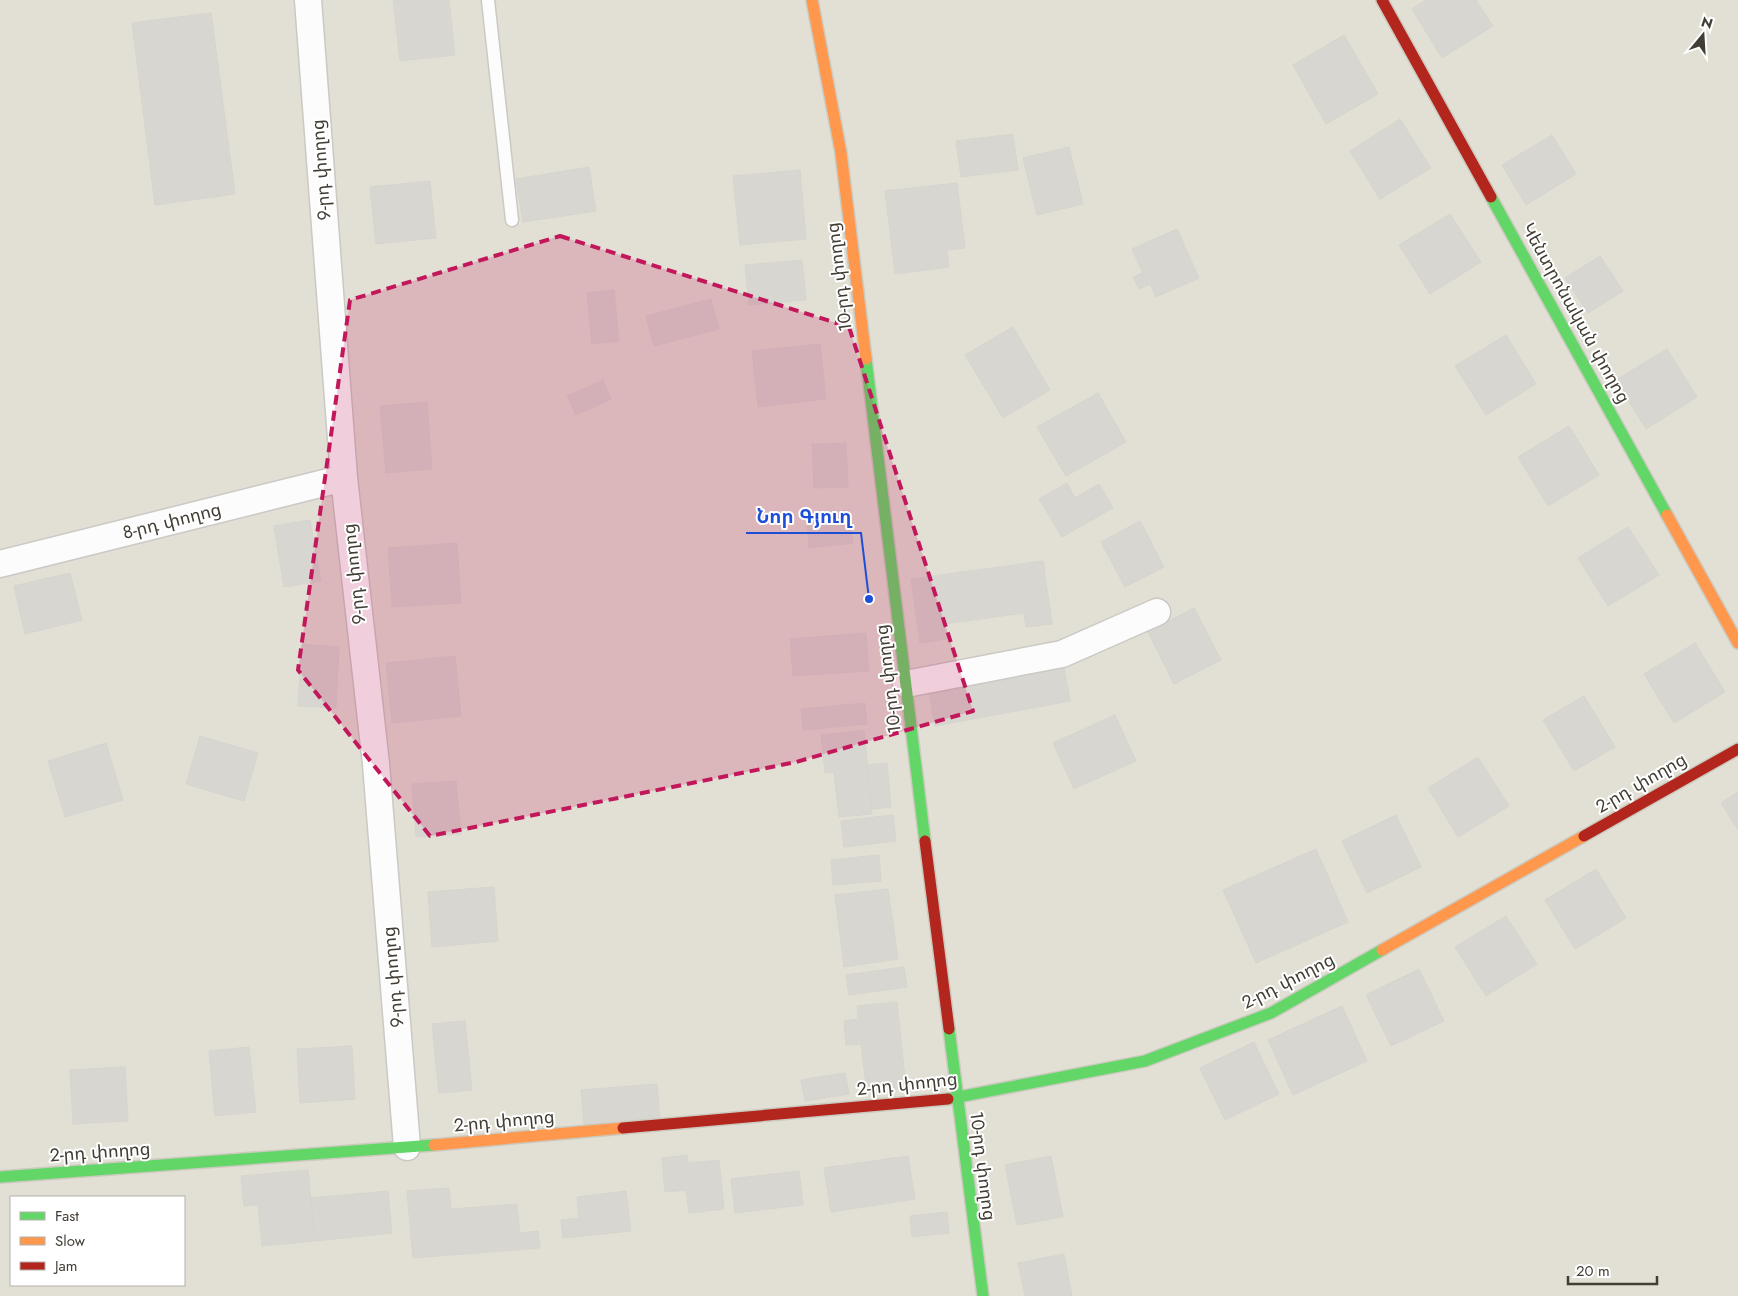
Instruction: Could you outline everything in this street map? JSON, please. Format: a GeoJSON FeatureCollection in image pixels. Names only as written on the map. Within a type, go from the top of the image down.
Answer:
{"type":"FeatureCollection","features":[{"type":"Feature","properties":{"kind":"street","name":"9-րդ փողոց"},"geometry":{"type":"LineString","coordinates":[[308,0],[344,478],[376,764],[407,1147]]}},
{"type":"Feature","properties":{"kind":"street","name":"10-րդ փողոց"},"geometry":{"type":"LineString","coordinates":[[812,0],[841,153],[983,1296]]}},
{"type":"Feature","properties":{"kind":"street","name":"Կենտրոնական փողոց"},"geometry":{"type":"LineString","coordinates":[[1382,0],[1738,643]]}},
{"type":"Feature","properties":{"kind":"street","name":"8-րդ փողոց"},"geometry":{"type":"LineString","coordinates":[[0,564],[344,478]]}},
{"type":"Feature","properties":{"kind":"street"},"geometry":{"type":"LineString","coordinates":[[906,684],[1062,654],[1157,612]]}},
{"type":"Feature","properties":{"kind":"street","name":"2-րդ փողոց"},"geometry":{"type":"LineString","coordinates":[[0,1177],[407,1147],[957,1098],[1145,1061],[1271,1014],[1738,748]]}},
{"type":"Feature","properties":{"kind":"lane"},"geometry":{"type":"LineString","coordinates":[[488,0],[512,220]]}},
{"type":"Feature","properties":{"kind":"highlighted area"},"geometry":{"type":"Polygon","coordinates":[[[560,236],[849,327],[973,711],[796,762],[430,836],[298,670],[350,300],[560,236]]]}},
{"type":"Feature","properties":{"kind":"shaded area"},"geometry":{"type":"Polygon","coordinates":[[[0,0],[1738,0],[1738,1296],[0,1296],[0,0]]]}},
{"type":"Feature","properties":{"kind":"building"},"geometry":{"type":"Polygon","coordinates":[[[393,0],[449,0],[455,55],[400,61],[393,0]]]}},
{"type":"Feature","properties":{"kind":"building"},"geometry":{"type":"Polygon","coordinates":[[[1426,0],[1476,0],[1493,26],[1442,58],[1412,9],[1426,0]]]}},
{"type":"Feature","properties":{"kind":"building"},"geometry":{"type":"Polygon","coordinates":[[[211,13],[235,194],[155,205],[132,23],[211,13]]]}},
{"type":"Feature","properties":{"kind":"building"},"geometry":{"type":"Polygon","coordinates":[[[1344,35],[1378,94],[1326,124],[1293,65],[1344,35]]]}},
{"type":"Feature","properties":{"kind":"building"},"geometry":{"type":"Polygon","coordinates":[[[1400,119],[1431,168],[1380,199],[1350,151],[1400,119]]]}},
{"type":"Feature","properties":{"kind":"building"},"geometry":{"type":"Polygon","coordinates":[[[1013,134],[1018,170],[961,177],[956,141],[1013,134]]]}},
{"type":"Feature","properties":{"kind":"building"},"geometry":{"type":"Polygon","coordinates":[[[1552,135],[1576,174],[1526,205],[1502,165],[1552,135]]]}},
{"type":"Feature","properties":{"kind":"building"},"geometry":{"type":"Polygon","coordinates":[[[1069,147],[1083,204],[1037,215],[1023,158],[1069,147]]]}},
{"type":"Feature","properties":{"kind":"building"},"geometry":{"type":"Polygon","coordinates":[[[589,167],[596,211],[523,222],[516,179],[589,167]]]}},
{"type":"Feature","properties":{"kind":"building"},"geometry":{"type":"Polygon","coordinates":[[[800,170],[806,239],[740,245],[733,176],[800,170]]]}},
{"type":"Feature","properties":{"kind":"building"},"geometry":{"type":"Polygon","coordinates":[[[430,181],[436,238],[376,244],[370,187],[430,181]]]}},
{"type":"Feature","properties":{"kind":"building"},"geometry":{"type":"Polygon","coordinates":[[[957,183],[965,248],[947,250],[949,267],[895,274],[885,191],[957,183]]]}},
{"type":"Feature","properties":{"kind":"building"},"geometry":{"type":"Polygon","coordinates":[[[1450,214],[1481,262],[1430,294],[1399,245],[1450,214]]]}},
{"type":"Feature","properties":{"kind":"building"},"geometry":{"type":"Polygon","coordinates":[[[1177,229],[1199,278],[1156,297],[1150,284],[1139,289],[1133,277],[1143,273],[1132,249],[1177,229]]]}},
{"type":"Feature","properties":{"kind":"building"},"geometry":{"type":"Polygon","coordinates":[[[1600,256],[1623,291],[1588,313],[1565,278],[1600,256]]]}},
{"type":"Feature","properties":{"kind":"building"},"geometry":{"type":"Polygon","coordinates":[[[802,260],[806,300],[749,305],[745,265],[802,260]]]}},
{"type":"Feature","properties":{"kind":"building"},"geometry":{"type":"Polygon","coordinates":[[[614,290],[619,341],[592,344],[587,293],[614,290]]]}},
{"type":"Feature","properties":{"kind":"building"},"geometry":{"type":"Polygon","coordinates":[[[711,299],[719,329],[654,346],[646,316],[711,299]]]}},
{"type":"Feature","properties":{"kind":"building"},"geometry":{"type":"Polygon","coordinates":[[[1013,327],[1050,390],[1003,418],[965,355],[1013,327]]]}},
{"type":"Feature","properties":{"kind":"building"},"geometry":{"type":"Polygon","coordinates":[[[1506,335],[1536,384],[1486,415],[1455,366],[1506,335]]]}},
{"type":"Feature","properties":{"kind":"building"},"geometry":{"type":"Polygon","coordinates":[[[820,344],[826,399],[758,407],[752,351],[820,344]]]}},
{"type":"Feature","properties":{"kind":"building"},"geometry":{"type":"Polygon","coordinates":[[[1667,349],[1697,397],[1646,429],[1616,380],[1667,349]]]}},
{"type":"Feature","properties":{"kind":"building"},"geometry":{"type":"Polygon","coordinates":[[[603,380],[611,399],[576,415],[567,396],[603,380]]]}},
{"type":"Feature","properties":{"kind":"building"},"geometry":{"type":"Polygon","coordinates":[[[1098,393],[1126,442],[1066,476],[1037,427],[1098,393]]]}},
{"type":"Feature","properties":{"kind":"building"},"geometry":{"type":"Polygon","coordinates":[[[427,402],[432,469],[386,473],[380,406],[427,402]]]}},
{"type":"Feature","properties":{"kind":"building"},"geometry":{"type":"Polygon","coordinates":[[[1569,426],[1599,475],[1548,506],[1518,457],[1569,426]]]}},
{"type":"Feature","properties":{"kind":"building"},"geometry":{"type":"Polygon","coordinates":[[[846,443],[848,487],[814,488],[812,444],[846,443]]]}},
{"type":"Feature","properties":{"kind":"building"},"geometry":{"type":"Polygon","coordinates":[[[1067,483],[1075,498],[1099,484],[1113,508],[1062,537],[1039,499],[1067,483]]]}},
{"type":"Feature","properties":{"kind":"building"},"geometry":{"type":"Polygon","coordinates":[[[849,510],[853,543],[809,548],[806,514],[849,510]]]}},
{"type":"Feature","properties":{"kind":"building"},"geometry":{"type":"Polygon","coordinates":[[[310,520],[321,581],[284,587],[274,526],[310,520]]]}},
{"type":"Feature","properties":{"kind":"building"},"geometry":{"type":"Polygon","coordinates":[[[1140,521],[1164,567],[1125,587],[1101,542],[1140,521]]]}},
{"type":"Feature","properties":{"kind":"building"},"geometry":{"type":"Polygon","coordinates":[[[1628,527],[1659,575],[1608,606],[1578,558],[1628,527]]]}},
{"type":"Feature","properties":{"kind":"building"},"geometry":{"type":"Polygon","coordinates":[[[457,543],[461,603],[392,607],[388,548],[457,543]]]}},
{"type":"Feature","properties":{"kind":"building"},"geometry":{"type":"Polygon","coordinates":[[[1043,561],[1052,624],[1026,627],[1024,613],[944,624],[946,639],[920,643],[911,579],[1043,561]]]}},
{"type":"Feature","properties":{"kind":"building"},"geometry":{"type":"Polygon","coordinates":[[[70,573],[82,620],[25,634],[14,586],[70,573]]]}},
{"type":"Feature","properties":{"kind":"building"},"geometry":{"type":"Polygon","coordinates":[[[1194,608],[1221,660],[1174,684],[1148,632],[1194,608]]]}},
{"type":"Feature","properties":{"kind":"building"},"geometry":{"type":"Polygon","coordinates":[[[866,633],[869,671],[793,676],[790,639],[866,633]]]}},
{"type":"Feature","properties":{"kind":"building"},"geometry":{"type":"Polygon","coordinates":[[[1695,643],[1725,692],[1674,723],[1644,674],[1695,643]]]}},
{"type":"Feature","properties":{"kind":"building"},"geometry":{"type":"Polygon","coordinates":[[[302,644],[339,647],[336,708],[298,706],[302,644]]]}},
{"type":"Feature","properties":{"kind":"building"},"geometry":{"type":"Polygon","coordinates":[[[455,656],[461,716],[392,723],[386,663],[455,656]]]}},
{"type":"Feature","properties":{"kind":"building"},"geometry":{"type":"Polygon","coordinates":[[[1063,662],[1070,701],[935,726],[928,687],[1063,662]]]}},
{"type":"Feature","properties":{"kind":"building"},"geometry":{"type":"Polygon","coordinates":[[[1584,696],[1615,747],[1574,771],[1543,720],[1584,696]]]}},
{"type":"Feature","properties":{"kind":"building"},"geometry":{"type":"Polygon","coordinates":[[[865,703],[867,724],[803,730],[801,709],[865,703]]]}},
{"type":"Feature","properties":{"kind":"building"},"geometry":{"type":"Polygon","coordinates":[[[1115,715],[1136,761],[1074,789],[1053,743],[1115,715]]]}},
{"type":"Feature","properties":{"kind":"building"},"geometry":{"type":"Polygon","coordinates":[[[864,730],[872,814],[839,817],[834,772],[825,773],[821,735],[864,730]]]}},
{"type":"Feature","properties":{"kind":"building"},"geometry":{"type":"Polygon","coordinates":[[[200,736],[258,753],[244,801],[186,784],[200,736]]]}},
{"type":"Feature","properties":{"kind":"building"},"geometry":{"type":"Polygon","coordinates":[[[106,743],[123,800],[65,817],[48,761],[106,743]]]}},
{"type":"Feature","properties":{"kind":"building"},"geometry":{"type":"Polygon","coordinates":[[[1478,757],[1509,806],[1458,837],[1428,788],[1478,757]]]}},
{"type":"Feature","properties":{"kind":"building"},"geometry":{"type":"Polygon","coordinates":[[[887,763],[891,807],[872,809],[867,765],[887,763]]]}},
{"type":"Feature","properties":{"kind":"building"},"geometry":{"type":"Polygon","coordinates":[[[456,781],[461,834],[416,837],[412,784],[456,781]]]}},
{"type":"Feature","properties":{"kind":"building"},"geometry":{"type":"Polygon","coordinates":[[[1738,792],[1738,830],[1721,803],[1738,792]]]}},
{"type":"Feature","properties":{"kind":"building"},"geometry":{"type":"Polygon","coordinates":[[[893,815],[896,841],[844,847],[841,821],[893,815]]]}},
{"type":"Feature","properties":{"kind":"building"},"geometry":{"type":"Polygon","coordinates":[[[1396,815],[1421,867],[1367,893],[1342,841],[1396,815]]]}},
{"type":"Feature","properties":{"kind":"building"},"geometry":{"type":"Polygon","coordinates":[[[1316,849],[1348,922],[1256,963],[1223,890],[1316,849]]]}},
{"type":"Feature","properties":{"kind":"building"},"geometry":{"type":"Polygon","coordinates":[[[879,855],[881,881],[833,885],[831,860],[879,855]]]}},
{"type":"Feature","properties":{"kind":"building"},"geometry":{"type":"Polygon","coordinates":[[[1596,869],[1626,918],[1575,949],[1545,900],[1596,869]]]}},
{"type":"Feature","properties":{"kind":"building"},"geometry":{"type":"Polygon","coordinates":[[[494,887],[498,941],[432,947],[428,892],[494,887]]]}},
{"type":"Feature","properties":{"kind":"building"},"geometry":{"type":"Polygon","coordinates":[[[888,889],[898,959],[844,967],[835,895],[888,889]]]}},
{"type":"Feature","properties":{"kind":"building"},"geometry":{"type":"Polygon","coordinates":[[[1506,916],[1537,964],[1486,996],[1455,947],[1506,916]]]}},
{"type":"Feature","properties":{"kind":"building"},"geometry":{"type":"Polygon","coordinates":[[[904,967],[907,987],[849,995],[846,975],[904,967]]]}},
{"type":"Feature","properties":{"kind":"building"},"geometry":{"type":"Polygon","coordinates":[[[1419,969],[1444,1021],[1391,1046],[1366,995],[1419,969]]]}},
{"type":"Feature","properties":{"kind":"building"},"geometry":{"type":"Polygon","coordinates":[[[897,1002],[906,1088],[867,1092],[861,1044],[846,1045],[844,1021],[858,1019],[857,1006],[897,1002]]]}},
{"type":"Feature","properties":{"kind":"building"},"geometry":{"type":"Polygon","coordinates":[[[1342,1006],[1367,1061],[1293,1095],[1268,1040],[1342,1006]]]}},
{"type":"Feature","properties":{"kind":"building"},"geometry":{"type":"Polygon","coordinates":[[[465,1021],[472,1090],[439,1093],[432,1024],[465,1021]]]}},
{"type":"Feature","properties":{"kind":"building"},"geometry":{"type":"Polygon","coordinates":[[[1254,1042],[1279,1094],[1225,1120],[1200,1068],[1254,1042]]]}},
{"type":"Feature","properties":{"kind":"building"},"geometry":{"type":"Polygon","coordinates":[[[352,1046],[355,1099],[300,1103],[297,1049],[352,1046]]]}},
{"type":"Feature","properties":{"kind":"building"},"geometry":{"type":"Polygon","coordinates":[[[249,1047],[256,1112],[215,1116],[209,1051],[249,1047]]]}},
{"type":"Feature","properties":{"kind":"building"},"geometry":{"type":"Polygon","coordinates":[[[125,1067],[128,1121],[73,1124],[70,1070],[125,1067]]]}},
{"type":"Feature","properties":{"kind":"building"},"geometry":{"type":"Polygon","coordinates":[[[845,1073],[849,1094],[805,1101],[801,1080],[845,1073]]]}},
{"type":"Feature","properties":{"kind":"building"},"geometry":{"type":"Polygon","coordinates":[[[657,1084],[660,1120],[584,1125],[581,1090],[657,1084]]]}},
{"type":"Feature","properties":{"kind":"building"},"geometry":{"type":"Polygon","coordinates":[[[687,1155],[688,1163],[719,1160],[724,1209],[689,1213],[686,1190],[665,1192],[662,1158],[687,1155]]]}},
{"type":"Feature","properties":{"kind":"building"},"geometry":{"type":"Polygon","coordinates":[[[908,1156],[915,1199],[831,1212],[824,1168],[908,1156]]]}},
{"type":"Feature","properties":{"kind":"building"},"geometry":{"type":"Polygon","coordinates":[[[1051,1156],[1063,1217],[1017,1225],[1005,1165],[1051,1156]]]}},
{"type":"Feature","properties":{"kind":"building"},"geometry":{"type":"Polygon","coordinates":[[[308,1170],[315,1241],[262,1246],[258,1205],[244,1206],[241,1176],[308,1170]]]}},
{"type":"Feature","properties":{"kind":"building"},"geometry":{"type":"Polygon","coordinates":[[[799,1171],[803,1205],[735,1213],[731,1179],[799,1171]]]}},
{"type":"Feature","properties":{"kind":"building"},"geometry":{"type":"Polygon","coordinates":[[[449,1188],[451,1209],[517,1204],[520,1233],[538,1231],[540,1248],[413,1258],[407,1191],[449,1188]]]}},
{"type":"Feature","properties":{"kind":"building"},"geometry":{"type":"Polygon","coordinates":[[[388,1191],[392,1233],[315,1241],[311,1198],[388,1191]]]}},
{"type":"Feature","properties":{"kind":"building"},"geometry":{"type":"Polygon","coordinates":[[[626,1191],[631,1231],[563,1238],[561,1220],[579,1218],[577,1197],[626,1191]]]}},
{"type":"Feature","properties":{"kind":"building"},"geometry":{"type":"Polygon","coordinates":[[[947,1212],[949,1233],[912,1237],[910,1216],[947,1212]]]}},
{"type":"Feature","properties":{"kind":"building"},"geometry":{"type":"Polygon","coordinates":[[[1064,1254],[1072,1296],[1025,1296],[1018,1263],[1064,1254]]]}},
{"type":"Feature","properties":{"kind":"traffic: fast"},"geometry":{"type":"LineString","coordinates":[[1491,197],[1667,515]]}},
{"type":"Feature","properties":{"kind":"traffic: fast"},"geometry":{"type":"LineString","coordinates":[[866,359],[925,841]]}},
{"type":"Feature","properties":{"kind":"traffic: fast"},"geometry":{"type":"LineString","coordinates":[[948,1099],[1145,1061],[1271,1013],[1382,950]]}},
{"type":"Feature","properties":{"kind":"traffic: fast"},"geometry":{"type":"LineString","coordinates":[[949,1029],[983,1296]]}},
{"type":"Feature","properties":{"kind":"traffic: fast"},"geometry":{"type":"LineString","coordinates":[[0,1177],[434,1145]]}},
{"type":"Feature","properties":{"kind":"traffic: slow"},"geometry":{"type":"LineString","coordinates":[[812,0],[841,153],[866,359]]}},
{"type":"Feature","properties":{"kind":"traffic: slow"},"geometry":{"type":"LineString","coordinates":[[1667,515],[1738,643]]}},
{"type":"Feature","properties":{"kind":"traffic: slow"},"geometry":{"type":"LineString","coordinates":[[1382,950],[1584,836]]}},
{"type":"Feature","properties":{"kind":"traffic: slow"},"geometry":{"type":"LineString","coordinates":[[434,1145],[623,1128]]}},
{"type":"Feature","properties":{"kind":"traffic: jam"},"geometry":{"type":"LineString","coordinates":[[1382,0],[1491,197]]}},
{"type":"Feature","properties":{"kind":"traffic: jam"},"geometry":{"type":"LineString","coordinates":[[1584,836],[1738,749]]}},
{"type":"Feature","properties":{"kind":"traffic: jam"},"geometry":{"type":"LineString","coordinates":[[925,841],[949,1029]]}},
{"type":"Feature","properties":{"kind":"traffic: jam"},"geometry":{"type":"LineString","coordinates":[[623,1128],[948,1099]]}},
{"type":"Feature","properties":{"kind":"place","name":"Նոր Գյուղ"},"geometry":{"type":"Point","coordinates":[869,599]}}]}
